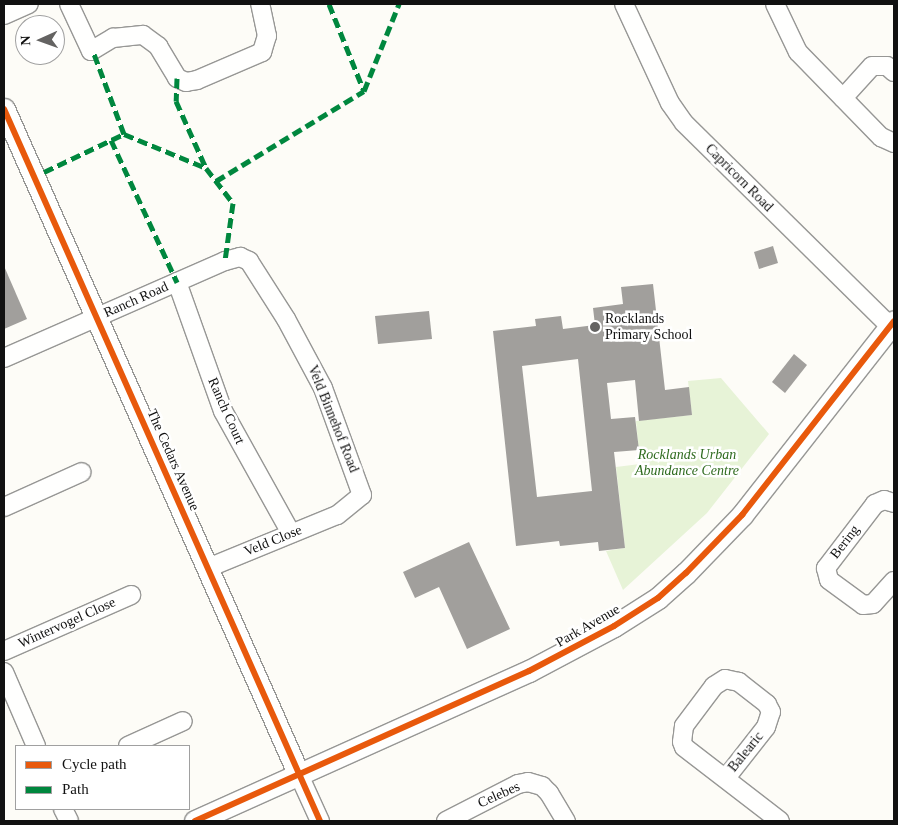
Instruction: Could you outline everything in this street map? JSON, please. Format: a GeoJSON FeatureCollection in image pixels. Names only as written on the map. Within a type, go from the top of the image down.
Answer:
{"type":"FeatureCollection","features":[{"type":"Feature","properties":{"kind":"street"},"geometry":{"type":"LineString","coordinates":[[4,15],[29,4]]}},
{"type":"Feature","properties":{"kind":"street"},"geometry":{"type":"LineString","coordinates":[[69,4],[91,51],[113,38],[127,34],[143,35],[158,46],[177,78],[186,82],[197,80],[262,52],[267,36],[260,4]]}},
{"type":"Feature","properties":{"kind":"street","name":"Capricorn Road"},"geometry":{"type":"LineString","coordinates":[[624,4],[670,103],[684,124],[892,323]]}},
{"type":"Feature","properties":{"kind":"street"},"geometry":{"type":"LineString","coordinates":[[775,4],[795,47],[881,137],[894,143]]}},
{"type":"Feature","properties":{"kind":"street"},"geometry":{"type":"LineString","coordinates":[[843,98],[872,66],[887,66],[894,72]]}},
{"type":"Feature","properties":{"kind":"street","name":"The Cedars Avenue"},"geometry":{"type":"LineString","coordinates":[[4,109],[320,821]]}},
{"type":"Feature","properties":{"kind":"street","name":"Veld Binnehof Road"},"geometry":{"type":"LineString","coordinates":[[225,262],[245,258],[254,267],[323,388],[362,491],[361,498],[337,515]]}},
{"type":"Feature","properties":{"kind":"street","name":"Ranch Road"},"geometry":{"type":"LineString","coordinates":[[4,358],[225,262]]}},
{"type":"Feature","properties":{"kind":"street","name":"Ranch Court"},"geometry":{"type":"LineString","coordinates":[[177,282],[223,411],[291,533]]}},
{"type":"Feature","properties":{"kind":"street","name":"Park Avenue"},"geometry":{"type":"LineString","coordinates":[[195,821],[530,672],[607,630],[658,598],[686,573],[742,515],[892,323]]}},
{"type":"Feature","properties":{"kind":"street"},"geometry":{"type":"LineString","coordinates":[[4,507],[82,472]]}},
{"type":"Feature","properties":{"kind":"street","name":"Bering"},"geometry":{"type":"LineString","coordinates":[[894,503],[884,500],[875,504],[826,568],[830,580],[863,605],[873,604],[894,581]]}},
{"type":"Feature","properties":{"kind":"street","name":"Veld Close"},"geometry":{"type":"LineString","coordinates":[[208,568],[337,515]]}},
{"type":"Feature","properties":{"kind":"street","name":"Wintervogel Close"},"geometry":{"type":"LineString","coordinates":[[4,651],[131,595]]}},
{"type":"Feature","properties":{"kind":"street"},"geometry":{"type":"LineString","coordinates":[[4,672],[36,745]]}},
{"type":"Feature","properties":{"kind":"street","name":"Balearic"},"geometry":{"type":"LineString","coordinates":[[726,778],[766,727],[771,712],[767,704],[739,682],[726,679],[714,686],[684,726],[681,740],[684,747],[780,821]]}},
{"type":"Feature","properties":{"kind":"street"},"geometry":{"type":"LineString","coordinates":[[130,745],[183,721]]}},
{"type":"Feature","properties":{"kind":"street","name":"Celebes"},"geometry":{"type":"LineString","coordinates":[[446,821],[518,784],[528,782],[542,786],[549,793],[566,821]]}},
{"type":"Feature","properties":{"kind":"green space","name":"Rocklands Urban Abundance Centre"},"geometry":{"type":"Polygon","coordinates":[[[721,378],[769,434],[707,513],[623,590],[606,551],[625,548],[616,467],[640,464],[636,421],[692,415],[688,381],[721,378]]]}},
{"type":"Feature","properties":{"kind":"building"},"geometry":{"type":"Polygon","coordinates":[[[773,246],[778,263],[759,269],[754,252],[773,246]]]}},
{"type":"Feature","properties":{"kind":"building"},"geometry":{"type":"Polygon","coordinates":[[[4,266],[27,319],[4,329],[4,266]]]}},
{"type":"Feature","properties":{"kind":"building"},"geometry":{"type":"Polygon","coordinates":[[[653,284],[665,390],[689,387],[692,415],[639,421],[635,380],[607,383],[611,419],[635,417],[639,450],[614,452],[625,548],[599,551],[598,542],[560,546],[559,541],[516,546],[493,331],[536,326],[535,319],[561,316],[563,329],[595,325],[593,308],[623,304],[621,287],[653,284]],[[578,359],[522,366],[537,497],[592,491],[578,359]]]}},
{"type":"Feature","properties":{"kind":"building"},"geometry":{"type":"Polygon","coordinates":[[[429,311],[432,339],[378,344],[375,316],[429,311]]]}},
{"type":"Feature","properties":{"kind":"building"},"geometry":{"type":"Polygon","coordinates":[[[794,354],[807,365],[785,393],[772,382],[794,354]]]}},
{"type":"Feature","properties":{"kind":"building"},"geometry":{"type":"Polygon","coordinates":[[[469,542],[510,629],[467,649],[439,587],[415,598],[403,572],[469,542]]]}},
{"type":"Feature","properties":{"kind":"marked path"},"geometry":{"type":"LineString","coordinates":[[329,4],[364,91]]}},
{"type":"Feature","properties":{"kind":"marked path"},"geometry":{"type":"LineString","coordinates":[[216,181],[364,91],[399,4]]}},
{"type":"Feature","properties":{"kind":"marked path"},"geometry":{"type":"LineString","coordinates":[[44,172],[124,134],[93,51]]}},
{"type":"Feature","properties":{"kind":"marked path"},"geometry":{"type":"LineString","coordinates":[[177,78],[176,101],[206,168],[233,203],[225,261]]}},
{"type":"Feature","properties":{"kind":"marked path"},"geometry":{"type":"LineString","coordinates":[[124,134],[206,168]]}},
{"type":"Feature","properties":{"kind":"marked path"},"geometry":{"type":"LineString","coordinates":[[111,140],[177,282]]}},
{"type":"Feature","properties":{"kind":"cycle path"},"geometry":{"type":"LineString","coordinates":[[4,109],[320,821]]}},
{"type":"Feature","properties":{"kind":"cycle path"},"geometry":{"type":"LineString","coordinates":[[195,821],[529,671],[614,626],[658,598],[686,573],[742,515],[894,321]]}},
{"type":"Feature","properties":{"kind":"place","name":"Rocklands Primary School"},"geometry":{"type":"Point","coordinates":[595,327]}}]}
